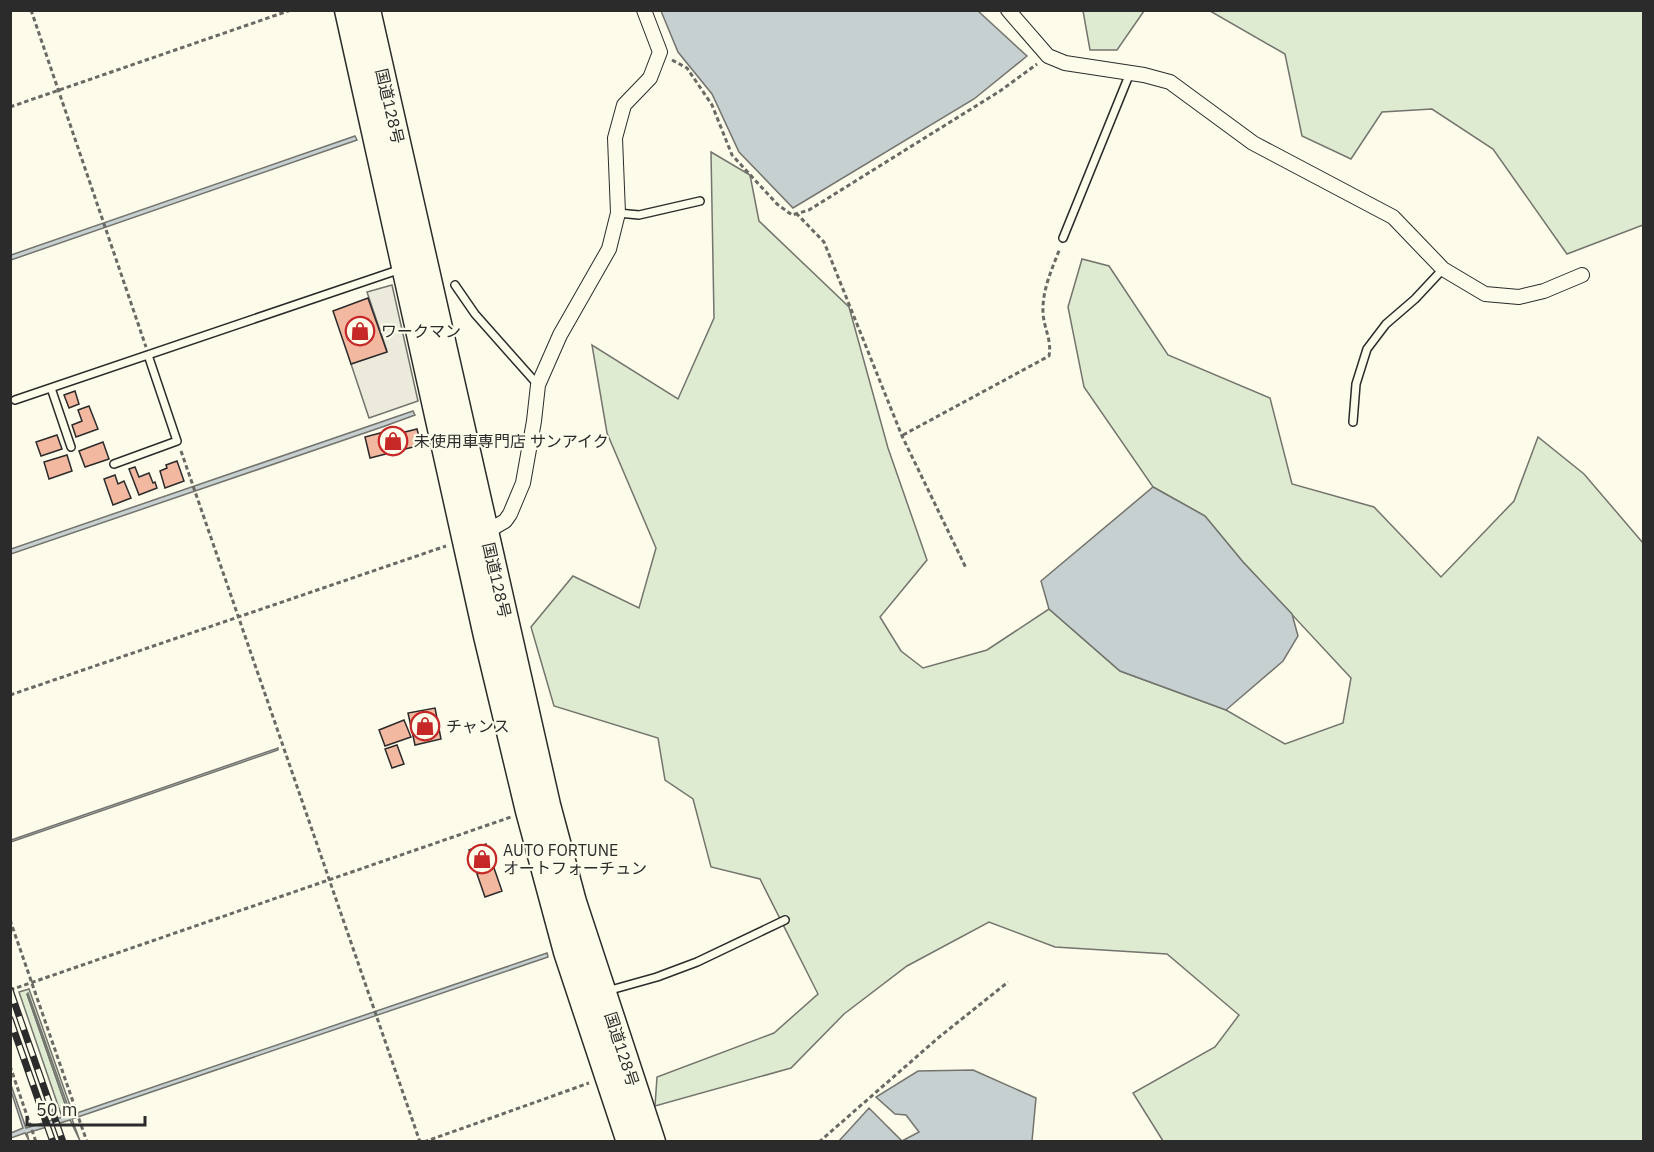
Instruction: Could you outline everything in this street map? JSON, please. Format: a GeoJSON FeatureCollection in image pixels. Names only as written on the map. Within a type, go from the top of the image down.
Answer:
{"type":"FeatureCollection","features":[{"type":"Feature","properties":{"kind":"highway","name":"国道128号"},"geometry":{"type":"LineString","coordinates":[[347,10],[415,265],[476,535],[528,811],[556,918],[592,995],[653,1142]]}},
{"type":"Feature","properties":{"kind":"highway","name":"国道128号"},"geometry":{"type":"LineString","coordinates":[[368,10],[415,265]]}},
{"type":"Feature","properties":{"kind":"highway","name":"国道128号"},"geometry":{"type":"LineString","coordinates":[[476,535],[574,902],[607,1077],[629,1142]]}},
{"type":"Feature","properties":{"kind":"street"},"geometry":{"type":"LineString","coordinates":[[476,535],[505,521],[510,514],[523,483],[538,385],[560,335],[609,249],[618,213],[615,138],[624,105],[650,78],[660,52],[644,10]]}},
{"type":"Feature","properties":{"kind":"street"},"geometry":{"type":"LineString","coordinates":[[1008,10],[1048,56],[1065,63],[1170,82],[1253,143],[1393,217],[1443,269],[1485,294],[1519,297],[1544,291],[1582,275]]}},
{"type":"Feature","properties":{"kind":"lane"},"geometry":{"type":"LineString","coordinates":[[1063,238],[1130,73]]}},
{"type":"Feature","properties":{"kind":"lane"},"geometry":{"type":"LineString","coordinates":[[618,213],[639,215],[700,201]]}},
{"type":"Feature","properties":{"kind":"lane"},"geometry":{"type":"LineString","coordinates":[[15,400],[415,265]]}},
{"type":"Feature","properties":{"kind":"lane"},"geometry":{"type":"LineString","coordinates":[[1353,422],[1356,384],[1367,349],[1386,324],[1415,299],[1443,269]]}},
{"type":"Feature","properties":{"kind":"lane"},"geometry":{"type":"LineString","coordinates":[[455,285],[475,314],[538,385]]}},
{"type":"Feature","properties":{"kind":"lane"},"geometry":{"type":"LineString","coordinates":[[114,464],[177,441],[148,355]]}},
{"type":"Feature","properties":{"kind":"lane"},"geometry":{"type":"LineString","coordinates":[[51,388],[71,447]]}},
{"type":"Feature","properties":{"kind":"lane"},"geometry":{"type":"LineString","coordinates":[[592,995],[657,977],[698,962],[785,920]]}},
{"type":"Feature","properties":{"kind":"path"},"geometry":{"type":"LineString","coordinates":[[31,10],[148,355]]}},
{"type":"Feature","properties":{"kind":"path"},"geometry":{"type":"LineString","coordinates":[[10,107],[291,10]]}},
{"type":"Feature","properties":{"kind":"path"},"geometry":{"type":"LineString","coordinates":[[660,52],[687,68],[712,105],[732,155],[777,204],[792,214],[809,210],[980,103],[1048,56]]}},
{"type":"Feature","properties":{"kind":"path"},"geometry":{"type":"LineString","coordinates":[[796,213],[824,242],[902,436],[966,568]]}},
{"type":"Feature","properties":{"kind":"path"},"geometry":{"type":"LineString","coordinates":[[902,436],[1049,356],[1051,344],[1043,315],[1046,286],[1063,238]]}},
{"type":"Feature","properties":{"kind":"path"},"geometry":{"type":"LineString","coordinates":[[177,441],[422,1142],[607,1077]]}},
{"type":"Feature","properties":{"kind":"path"},"geometry":{"type":"LineString","coordinates":[[10,695],[476,535]]}},
{"type":"Feature","properties":{"kind":"path"},"geometry":{"type":"LineString","coordinates":[[10,990],[528,811]]}},
{"type":"Feature","properties":{"kind":"path"},"geometry":{"type":"LineString","coordinates":[[10,920],[87,1142]]}},
{"type":"Feature","properties":{"kind":"path"},"geometry":{"type":"LineString","coordinates":[[819,1142],[938,1038],[1008,982]]}},
{"type":"Feature","properties":{"kind":"path"},"geometry":{"type":"LineString","coordinates":[[10,1066],[36,1142]]}},
{"type":"Feature","properties":{"kind":"green space"},"geometry":{"type":"Polygon","coordinates":[[[1083,10],[1144,11],[1117,50],[1090,50],[1083,10]]]}},
{"type":"Feature","properties":{"kind":"green space"},"geometry":{"type":"Polygon","coordinates":[[[1210,11],[1643,11],[1643,225],[1567,254],[1493,149],[1432,109],[1382,112],[1351,159],[1302,136],[1285,54],[1210,11]]]}},
{"type":"Feature","properties":{"kind":"green space"},"geometry":{"type":"Polygon","coordinates":[[[711,152],[750,175],[759,221],[849,307],[888,448],[927,560],[880,617],[901,651],[923,668],[987,650],[1049,609],[1120,671],[1226,710],[1285,744],[1343,723],[1351,678],[1243,562],[1205,516],[1153,487],[1084,387],[1068,307],[1082,259],[1109,266],[1168,355],[1270,398],[1292,484],[1374,507],[1441,577],[1514,501],[1538,437],[1584,474],[1643,543],[1643,1141],[1163,1141],[1133,1093],[1215,1047],[1239,1015],[1167,954],[1055,947],[989,922],[907,966],[844,1014],[791,1068],[655,1106],[657,1077],[774,1033],[818,994],[760,879],[711,867],[693,799],[665,780],[658,738],[554,706],[531,627],[573,576],[639,608],[656,548],[607,433],[592,345],[678,399],[714,318],[711,152]]]}},
{"type":"Feature","properties":{"kind":"green space"},"geometry":{"type":"Polygon","coordinates":[[[29,989],[73,1114],[70,1115],[27,994],[69,1115],[62,1117],[19,992],[29,989]]]}},
{"type":"Feature","properties":{"kind":"shaded area"},"geometry":{"type":"Polygon","coordinates":[[[661,11],[978,11],[1027,56],[974,99],[793,208],[739,152],[712,94],[678,52],[661,11]]]}},
{"type":"Feature","properties":{"kind":"shaded area"},"geometry":{"type":"Polygon","coordinates":[[[355,136],[357,140],[11,260],[11,255],[355,136]]]}},
{"type":"Feature","properties":{"kind":"shaded area"},"geometry":{"type":"Polygon","coordinates":[[[392,285],[418,401],[369,418],[351,364],[387,351],[367,292],[392,285]]]}},
{"type":"Feature","properties":{"kind":"shaded area"},"geometry":{"type":"Polygon","coordinates":[[[413,411],[415,415],[385,426],[11,554],[11,549],[413,411]]]}},
{"type":"Feature","properties":{"kind":"shaded area"},"geometry":{"type":"Polygon","coordinates":[[[1153,487],[1205,516],[1243,562],[1292,614],[1298,636],[1283,661],[1226,710],[1120,671],[1049,609],[1041,581],[1153,487]]]}},
{"type":"Feature","properties":{"kind":"shaded area"},"geometry":{"type":"Polygon","coordinates":[[[278,748],[278,750],[11,842],[11,840],[278,748]]]}},
{"type":"Feature","properties":{"kind":"shaded area"},"geometry":{"type":"Polygon","coordinates":[[[547,953],[548,957],[72,1119],[80,1141],[70,1120],[27,1133],[29,1141],[25,1133],[11,1138],[11,1133],[23,1128],[11,1085],[26,1128],[69,1115],[28,993],[71,1115],[547,953]]]}},
{"type":"Feature","properties":{"kind":"shaded area"},"geometry":{"type":"Polygon","coordinates":[[[973,1070],[1036,1098],[1032,1141],[902,1141],[919,1132],[906,1115],[895,1114],[876,1097],[918,1071],[973,1070]]]}},
{"type":"Feature","properties":{"kind":"shaded area"},"geometry":{"type":"Polygon","coordinates":[[[869,1108],[902,1141],[839,1141],[869,1108]]]}},
{"type":"Feature","properties":{"kind":"building","name":"ワークマン"},"geometry":{"type":"Polygon","coordinates":[[[368,298],[387,352],[351,364],[333,311],[368,298]]]}},
{"type":"Feature","properties":{"kind":"building"},"geometry":{"type":"Polygon","coordinates":[[[75,391],[79,404],[69,408],[64,395],[75,391]]]}},
{"type":"Feature","properties":{"kind":"building"},"geometry":{"type":"Polygon","coordinates":[[[89,406],[98,429],[76,437],[72,425],[82,421],[78,410],[89,406]]]}},
{"type":"Feature","properties":{"kind":"building","name":"未使用車専門店 サンアイク"},"geometry":{"type":"Polygon","coordinates":[[[417,429],[421,445],[370,458],[365,437],[384,432],[385,437],[417,429]]]}},
{"type":"Feature","properties":{"kind":"building"},"geometry":{"type":"Polygon","coordinates":[[[57,435],[62,449],[41,456],[36,442],[57,435]]]}},
{"type":"Feature","properties":{"kind":"building"},"geometry":{"type":"Polygon","coordinates":[[[103,442],[109,459],[85,467],[79,451],[103,442]]]}},
{"type":"Feature","properties":{"kind":"building"},"geometry":{"type":"Polygon","coordinates":[[[67,455],[72,471],[49,479],[44,462],[67,455]]]}},
{"type":"Feature","properties":{"kind":"building"},"geometry":{"type":"Polygon","coordinates":[[[177,461],[184,481],[165,488],[160,471],[167,468],[166,465],[177,461]]]}},
{"type":"Feature","properties":{"kind":"building"},"geometry":{"type":"Polygon","coordinates":[[[135,467],[139,477],[149,473],[157,488],[139,495],[129,469],[135,467]]]}},
{"type":"Feature","properties":{"kind":"building"},"geometry":{"type":"Polygon","coordinates":[[[115,475],[118,484],[124,481],[131,498],[113,505],[104,479],[115,475]]]}},
{"type":"Feature","properties":{"kind":"building","name":"チャンス"},"geometry":{"type":"Polygon","coordinates":[[[435,708],[441,739],[415,745],[408,713],[435,708]]]}},
{"type":"Feature","properties":{"kind":"building"},"geometry":{"type":"Polygon","coordinates":[[[404,720],[411,737],[385,746],[379,730],[404,720]]]}},
{"type":"Feature","properties":{"kind":"building"},"geometry":{"type":"Polygon","coordinates":[[[397,745],[404,764],[392,768],[385,749],[397,745]]]}},
{"type":"Feature","properties":{"kind":"building","name":"AUTO FORTUNE オートフォーチュン"},"geometry":{"type":"Polygon","coordinates":[[[486,844],[494,867],[477,873],[469,850],[486,844]]]}},
{"type":"Feature","properties":{"kind":"building"},"geometry":{"type":"Polygon","coordinates":[[[494,868],[502,891],[485,897],[477,874],[494,868]]]}},
{"type":"Feature","properties":{"kind":"railway"},"geometry":{"type":"LineString","coordinates":[[10,990],[63,1142]]}},
{"type":"Feature","properties":{"kind":"railway"},"geometry":{"type":"LineString","coordinates":[[10,1019],[53,1142]]}},
{"type":"Feature","properties":{"kind":"place","name":"ワークマン"},"geometry":{"type":"Point","coordinates":[360,331]}},
{"type":"Feature","properties":{"kind":"place","name":"未使用車専門店 サンアイク"},"geometry":{"type":"Point","coordinates":[393,441]}},
{"type":"Feature","properties":{"kind":"place","name":"チャンス"},"geometry":{"type":"Point","coordinates":[425,726]}},
{"type":"Feature","properties":{"kind":"place","name":"AUTO FORTUNE オートフォーチュン"},"geometry":{"type":"Point","coordinates":[482,859]}}]}
